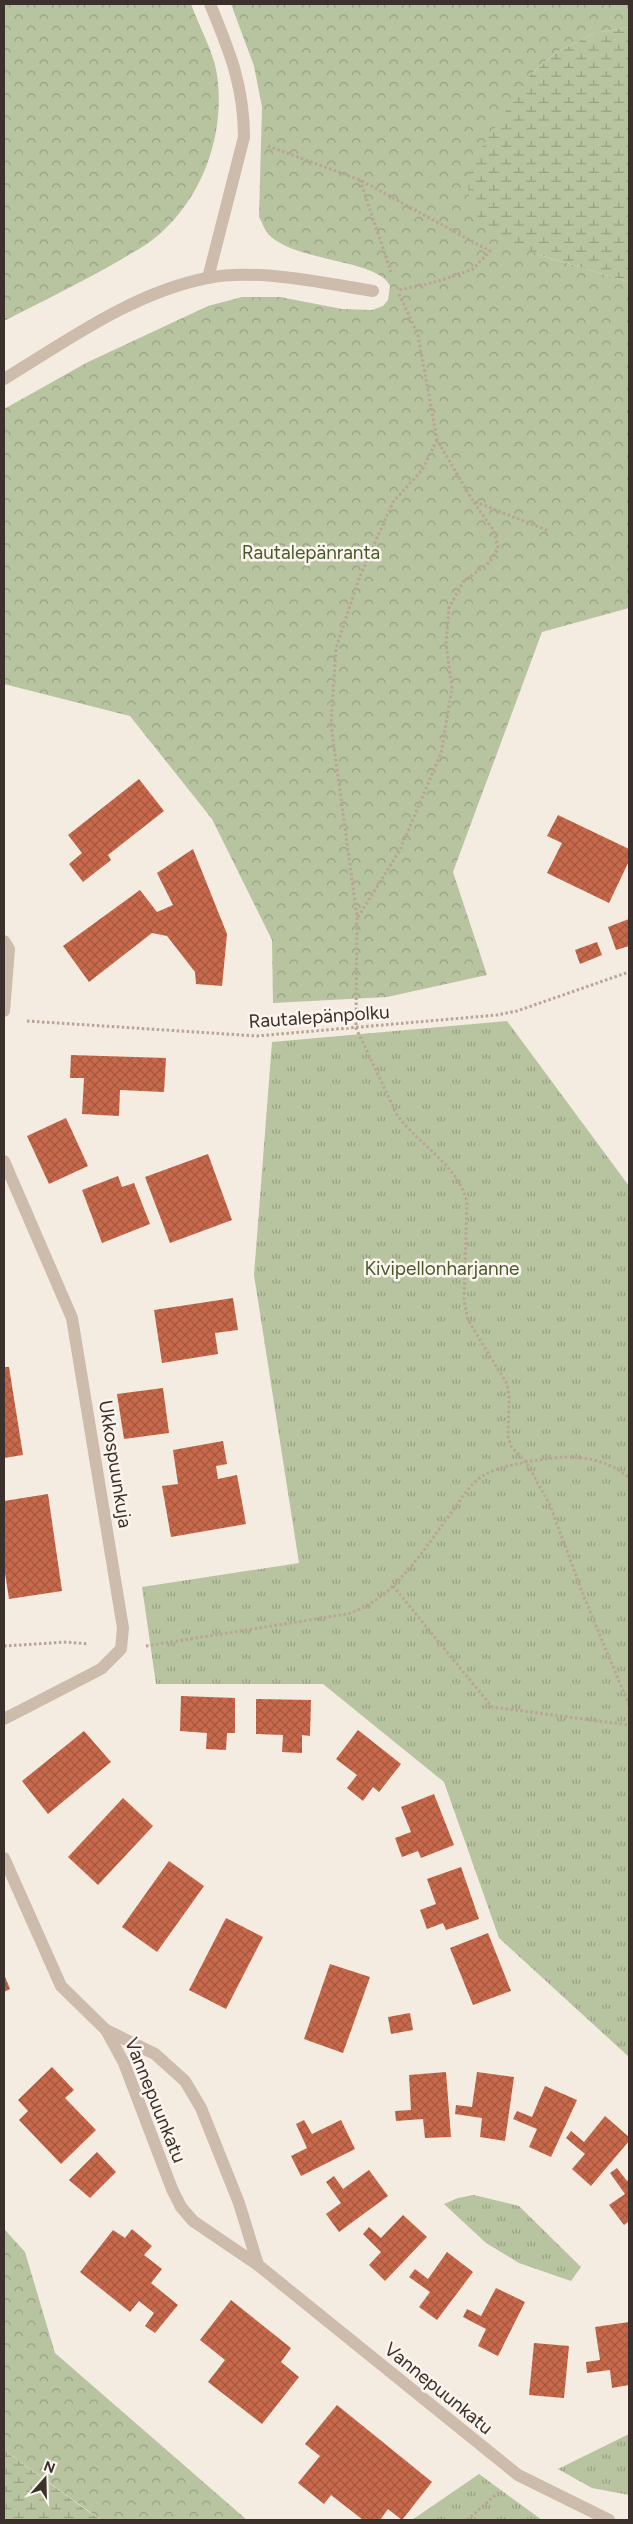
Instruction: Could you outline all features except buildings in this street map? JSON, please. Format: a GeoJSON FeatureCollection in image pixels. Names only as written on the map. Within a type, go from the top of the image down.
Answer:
{"type":"FeatureCollection","features":[{"type":"Feature","properties":{"kind":"street"},"geometry":{"type":"LineString","coordinates":[[208,278],[244,136],[241,92],[237,74],[210,4]]}},
{"type":"Feature","properties":{"kind":"street"},"geometry":{"type":"LineString","coordinates":[[4,379],[107,317],[144,299],[208,278],[276,276],[373,291]]}},
{"type":"Feature","properties":{"kind":"street"},"geometry":{"type":"LineString","coordinates":[[4,941],[9,949],[4,1012]]}},
{"type":"Feature","properties":{"kind":"street","name":"Ukkospuunkuja"},"geometry":{"type":"LineString","coordinates":[[4,1161],[72,1318],[123,1628],[121,1650]]}},
{"type":"Feature","properties":{"kind":"street"},"geometry":{"type":"LineString","coordinates":[[4,1719],[101,1669],[121,1650]]}},
{"type":"Feature","properties":{"kind":"street","name":"Vannepuunkatu"},"geometry":{"type":"LineString","coordinates":[[4,1858],[61,1986],[106,2030],[124,2063],[172,2189],[181,2207],[193,2221],[212,2236],[258,2265],[518,2475],[609,2520]]}},
{"type":"Feature","properties":{"kind":"street","name":"Vannepuunkatu"},"geometry":{"type":"LineString","coordinates":[[106,2030],[155,2054],[185,2081],[201,2108],[239,2203],[258,2265]]}},
{"type":"Feature","properties":{"kind":"path"},"geometry":{"type":"LineString","coordinates":[[244,136],[360,180],[490,251],[473,268],[439,281],[397,291]]}},
{"type":"Feature","properties":{"kind":"path"},"geometry":{"type":"LineString","coordinates":[[357,917],[400,850],[441,753],[452,689],[446,644],[449,608],[463,582],[490,562],[498,548],[494,531],[473,501],[437,440],[418,335],[397,291],[360,180]]}},
{"type":"Feature","properties":{"kind":"path"},"geometry":{"type":"LineString","coordinates":[[437,440],[422,470],[393,502],[360,576],[336,648],[331,724],[357,917],[356,1028],[397,1115],[405,1126],[455,1175],[464,1190],[466,1202],[464,1300],[468,1320],[507,1384],[509,1396],[508,1436],[511,1446],[526,1462],[558,1521],[584,1597],[629,1705]]}},
{"type":"Feature","properties":{"kind":"path"},"geometry":{"type":"LineString","coordinates":[[473,501],[549,531]]}},
{"type":"Feature","properties":{"kind":"path","name":"Rautalepänpolku"},"geometry":{"type":"LineString","coordinates":[[23,1020],[257,1036],[497,1016],[517,1011],[629,972]]}},
{"type":"Feature","properties":{"kind":"path"},"geometry":{"type":"LineString","coordinates":[[4,1646],[67,1642],[121,1650],[347,1614],[363,1608],[393,1586],[477,1480],[486,1474],[526,1462],[568,1456],[595,1460],[614,1466],[629,1478]]}},
{"type":"Feature","properties":{"kind":"path"},"geometry":{"type":"LineString","coordinates":[[393,1586],[492,1707],[629,1725]]}},
{"type":"Feature","properties":{"kind":"path"},"geometry":{"type":"LineString","coordinates":[[467,2520],[518,2475]]}},
{"type":"Feature","properties":{"kind":"green space"},"geometry":{"type":"Polygon","coordinates":[[[4,4],[191,4],[216,67],[219,98],[218,121],[206,167],[184,208],[169,225],[148,244],[4,321],[4,4]]]}},
{"type":"Feature","properties":{"kind":"green space","name":"Rautalepänranta"},"geometry":{"type":"Polygon","coordinates":[[[231,4],[629,4],[629,27],[595,33],[555,53],[529,76],[505,114],[537,254],[629,282],[629,608],[542,632],[453,872],[487,975],[387,997],[273,1003],[272,940],[212,819],[130,716],[4,684],[4,409],[88,362],[208,306],[242,297],[280,297],[342,309],[372,310],[383,306],[388,300],[390,286],[382,277],[370,270],[296,250],[280,243],[265,230],[259,217],[262,107],[254,66],[231,4]]]}},
{"type":"Feature","properties":{"kind":"green space"},"geometry":{"type":"Polygon","coordinates":[[[629,27],[629,282],[537,254],[497,233],[477,216],[469,196],[468,181],[478,153],[529,76],[555,53],[595,33],[629,27]]]}},
{"type":"Feature","properties":{"kind":"green space","name":"Kivipellonharjanne"},"geometry":{"type":"Polygon","coordinates":[[[507,1021],[629,1186],[629,2057],[499,1938],[444,1782],[323,1684],[156,1684],[142,1587],[299,1563],[254,1275],[272,1042],[507,1021]]]}},
{"type":"Feature","properties":{"kind":"green space"},"geometry":{"type":"Polygon","coordinates":[[[474,2195],[519,2206],[581,2267],[571,2281],[519,2263],[486,2243],[444,2204],[458,2198],[474,2195]]]}},
{"type":"Feature","properties":{"kind":"green space"},"geometry":{"type":"Polygon","coordinates":[[[4,2229],[25,2252],[55,2353],[247,2520],[101,2520],[4,2450],[4,2229]]]}},
{"type":"Feature","properties":{"kind":"green space"},"geometry":{"type":"Polygon","coordinates":[[[629,2434],[629,2495],[592,2488],[558,2469],[629,2434]]]}},
{"type":"Feature","properties":{"kind":"green space"},"geometry":{"type":"Polygon","coordinates":[[[4,2450],[89,2512],[101,2520],[4,2520],[4,2450]]]}},
{"type":"Feature","properties":{"kind":"green space"},"geometry":{"type":"Polygon","coordinates":[[[479,2474],[542,2520],[412,2520],[479,2474]]]}}]}
